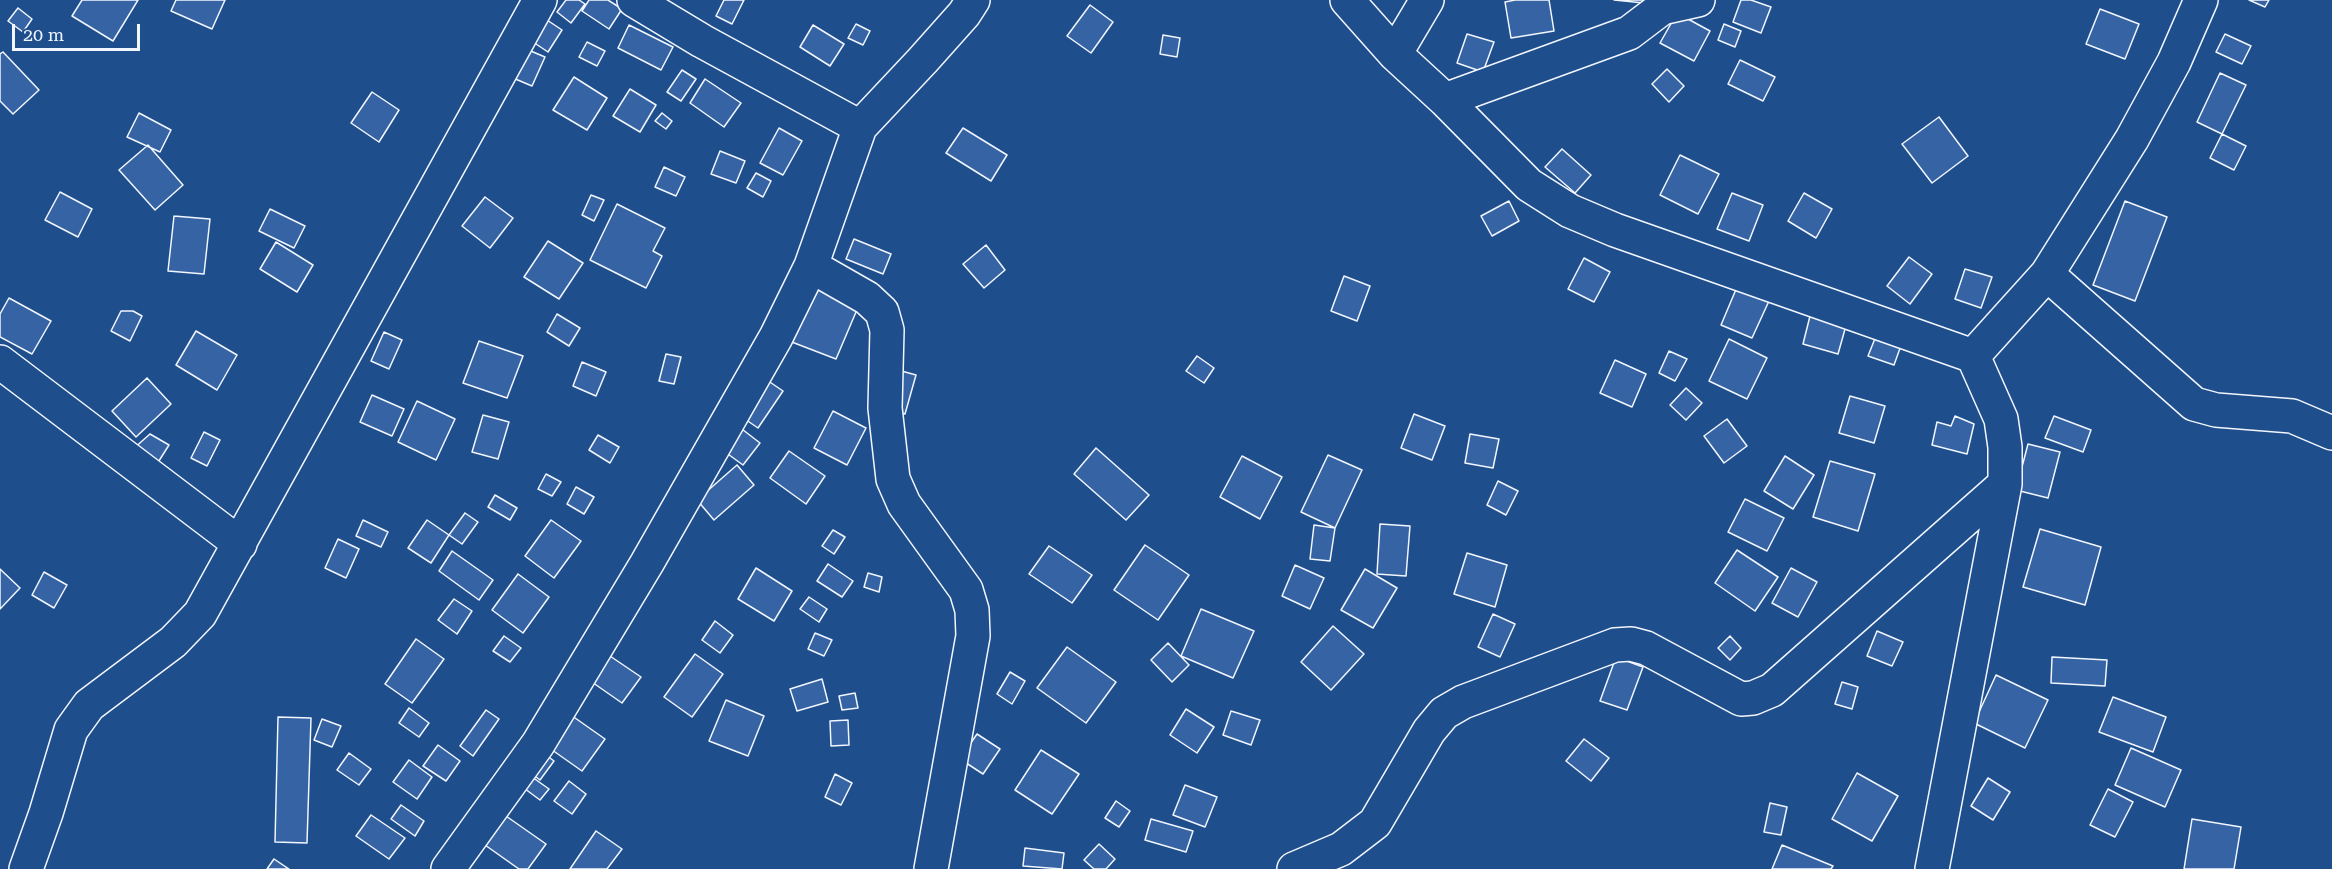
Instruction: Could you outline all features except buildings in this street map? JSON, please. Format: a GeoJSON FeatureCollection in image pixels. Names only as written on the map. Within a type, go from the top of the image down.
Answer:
{"type":"FeatureCollection","features":[{"type":"Feature","properties":{"kind":"street"},"geometry":{"type":"LineString","coordinates":[[26,869],[71,730],[89,705],[173,642],[200,614],[540,0]]}},
{"type":"Feature","properties":{"kind":"street"},"geometry":{"type":"LineString","coordinates":[[634,0],[702,41],[860,127]]}},
{"type":"Feature","properties":{"kind":"street"},"geometry":{"type":"LineString","coordinates":[[448,869],[544,734],[653,553],[776,337],[811,266],[860,127],[964,14],[973,0]]}},
{"type":"Feature","properties":{"kind":"street"},"geometry":{"type":"LineString","coordinates":[[1347,0],[1395,54],[1445,100],[1529,185],[1570,211],[1615,230],[1973,356],[2001,418],[2006,447],[2005,484],[1932,869]]}},
{"type":"Feature","properties":{"kind":"street"},"geometry":{"type":"LineString","coordinates":[[1395,54],[1427,0]]}},
{"type":"Feature","properties":{"kind":"street"},"geometry":{"type":"LineString","coordinates":[[1445,100],[1629,33],[1662,8],[1698,0]]}},
{"type":"Feature","properties":{"kind":"street"},"geometry":{"type":"LineString","coordinates":[[1973,356],[2047,274],[2132,139],[2174,62],[2201,0]]}},
{"type":"Feature","properties":{"kind":"street"},"geometry":{"type":"LineString","coordinates":[[811,266],[867,298],[882,312],[887,330],[885,408],[893,479],[904,504],[966,590],[972,610],[973,636],[931,869]]}},
{"type":"Feature","properties":{"kind":"street"},"geometry":{"type":"LineString","coordinates":[[2047,274],[2194,404],[2216,410],[2292,416],[2332,433]]}},
{"type":"Feature","properties":{"kind":"street"},"geometry":{"type":"LineString","coordinates":[[0,362],[240,544]]}},
{"type":"Feature","properties":{"kind":"street"},"geometry":{"type":"LineString","coordinates":[[1294,869],[1341,849],[1375,823],[1429,731],[1444,713],[1463,702],[1593,653],[1615,645],[1631,644],[1646,648],[1741,699],[1754,698],[1772,690],[2005,484]]}}]}
